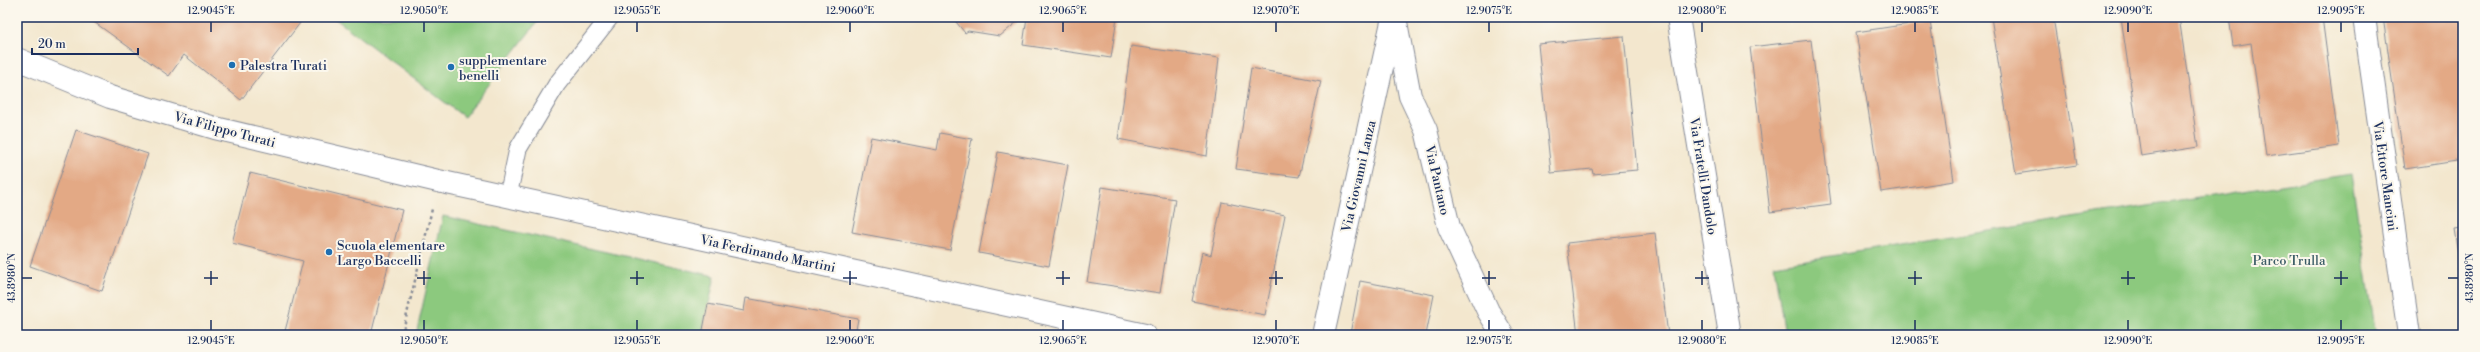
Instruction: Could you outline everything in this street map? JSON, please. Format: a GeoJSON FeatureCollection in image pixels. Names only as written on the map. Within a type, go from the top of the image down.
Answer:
{"type":"FeatureCollection","features":[{"type":"Feature","properties":{"kind":"street","name":"Via Giovanni Lanza"},"geometry":{"type":"LineString","coordinates":[[1323,335],[1394,17]]}},
{"type":"Feature","properties":{"kind":"street","name":"Via Pantano"},"geometry":{"type":"LineString","coordinates":[[1394,17],[1410,96],[1426,130],[1449,228],[1488,311],[1503,335]]}},
{"type":"Feature","properties":{"kind":"street","name":"Via Fratelli Dandolo"},"geometry":{"type":"LineString","coordinates":[[1678,17],[1730,335]]}},
{"type":"Feature","properties":{"kind":"street","name":"Via Ettore Mancini"},"geometry":{"type":"LineString","coordinates":[[2364,17],[2408,335]]}},
{"type":"Feature","properties":{"kind":"street","name":"Via Filippo Turati"},"geometry":{"type":"LineString","coordinates":[[17,59],[110,97],[215,128],[438,181]]}},
{"type":"Feature","properties":{"kind":"street","name":"Via Ferdinando Martini"},"geometry":{"type":"LineString","coordinates":[[438,181],[1145,335]]}},
{"type":"Feature","properties":{"kind":"lane"},"geometry":{"type":"LineString","coordinates":[[508,196],[518,149],[557,84],[610,17]]}},
{"type":"Feature","properties":{"kind":"path"},"geometry":{"type":"LineString","coordinates":[[402,335],[438,181]]}},
{"type":"Feature","properties":{"kind":"green space","name":"supplementare benelli"},"geometry":{"type":"Polygon","coordinates":[[[333,17],[541,17],[464,117],[333,17]]]}},
{"type":"Feature","properties":{"kind":"green space","name":"Parco Trulla"},"geometry":{"type":"Polygon","coordinates":[[[2351,174],[2376,335],[1785,335],[1774,265],[2351,174]]]}},
{"type":"Feature","properties":{"kind":"green space"},"geometry":{"type":"Polygon","coordinates":[[[443,216],[715,276],[702,335],[416,335],[443,216]]]}},
{"type":"Feature","properties":{"kind":"building","name":"Palestra Turati"},"geometry":{"type":"Polygon","coordinates":[[[87,17],[293,17],[300,23],[241,100],[184,55],[169,76],[87,17]]]}},
{"type":"Feature","properties":{"kind":"building"},"geometry":{"type":"Polygon","coordinates":[[[952,17],[1023,17],[1000,36],[968,31],[965,33],[952,17]]]}},
{"type":"Feature","properties":{"kind":"building"},"geometry":{"type":"Polygon","coordinates":[[[1027,17],[1117,17],[1111,58],[1023,45],[1027,17]]]}},
{"type":"Feature","properties":{"kind":"building"},"geometry":{"type":"Polygon","coordinates":[[[1991,17],[2053,17],[2077,165],[2016,174],[1991,17]]]}},
{"type":"Feature","properties":{"kind":"building"},"geometry":{"type":"Polygon","coordinates":[[[2121,17],[2179,17],[2198,147],[2141,156],[2121,17]]]}},
{"type":"Feature","properties":{"kind":"building"},"geometry":{"type":"Polygon","coordinates":[[[2229,17],[2322,17],[2339,146],[2266,156],[2251,43],[2233,46],[2229,17]]]}},
{"type":"Feature","properties":{"kind":"building"},"geometry":{"type":"Polygon","coordinates":[[[2383,17],[2463,17],[2463,160],[2405,169],[2383,17]]]}},
{"type":"Feature","properties":{"kind":"building"},"geometry":{"type":"Polygon","coordinates":[[[1930,21],[1954,181],[1881,192],[1856,32],[1930,21]]]}},
{"type":"Feature","properties":{"kind":"building"},"geometry":{"type":"Polygon","coordinates":[[[1624,36],[1637,170],[1593,174],[1592,169],[1551,173],[1538,44],[1624,36]]]}},
{"type":"Feature","properties":{"kind":"building"},"geometry":{"type":"Polygon","coordinates":[[[1811,40],[1831,204],[1770,212],[1750,47],[1811,40]]]}},
{"type":"Feature","properties":{"kind":"building"},"geometry":{"type":"Polygon","coordinates":[[[1131,46],[1219,58],[1207,156],[1118,139],[1131,46]]]}},
{"type":"Feature","properties":{"kind":"building"},"geometry":{"type":"Polygon","coordinates":[[[1251,68],[1321,81],[1299,177],[1236,169],[1251,68]]]}},
{"type":"Feature","properties":{"kind":"building"},"geometry":{"type":"Polygon","coordinates":[[[76,130],[148,154],[102,291],[30,266],[76,130]]]}},
{"type":"Feature","properties":{"kind":"building"},"geometry":{"type":"Polygon","coordinates":[[[940,133],[972,139],[950,250],[852,232],[871,137],[937,150],[940,133]]]}},
{"type":"Feature","properties":{"kind":"building"},"geometry":{"type":"Polygon","coordinates":[[[998,152],[1068,165],[1049,266],[979,253],[998,152]]]}},
{"type":"Feature","properties":{"kind":"building","name":"Scuola elementare Largo Baccelli"},"geometry":{"type":"Polygon","coordinates":[[[250,173],[402,210],[371,335],[284,335],[303,261],[232,243],[250,173]]]}},
{"type":"Feature","properties":{"kind":"building"},"geometry":{"type":"Polygon","coordinates":[[[1102,187],[1175,199],[1160,293],[1087,282],[1102,187]]]}},
{"type":"Feature","properties":{"kind":"building"},"geometry":{"type":"Polygon","coordinates":[[[1222,202],[1285,215],[1265,315],[1192,301],[1202,252],[1211,255],[1222,202]]]}},
{"type":"Feature","properties":{"kind":"building"},"geometry":{"type":"Polygon","coordinates":[[[2463,228],[2463,280],[2462,280],[2454,229],[2463,228]]]}},
{"type":"Feature","properties":{"kind":"building"},"geometry":{"type":"Polygon","coordinates":[[[1655,233],[1668,335],[1578,335],[1567,243],[1655,233]]]}},
{"type":"Feature","properties":{"kind":"building"},"geometry":{"type":"Polygon","coordinates":[[[1360,281],[1434,295],[1426,335],[1350,334],[1360,281]]]}},
{"type":"Feature","properties":{"kind":"building"},"geometry":{"type":"Polygon","coordinates":[[[746,298],[858,319],[855,335],[702,335],[708,304],[744,311],[746,298]]]}},
{"type":"Feature","properties":{"kind":"place","name":"Palestra Turati"},"geometry":{"type":"Point","coordinates":[232,65]}},
{"type":"Feature","properties":{"kind":"place","name":"supplementare benelli"},"geometry":{"type":"Point","coordinates":[451,67]}},
{"type":"Feature","properties":{"kind":"place","name":"Scuola elementare Largo Baccelli"},"geometry":{"type":"Point","coordinates":[329,252]}}]}
